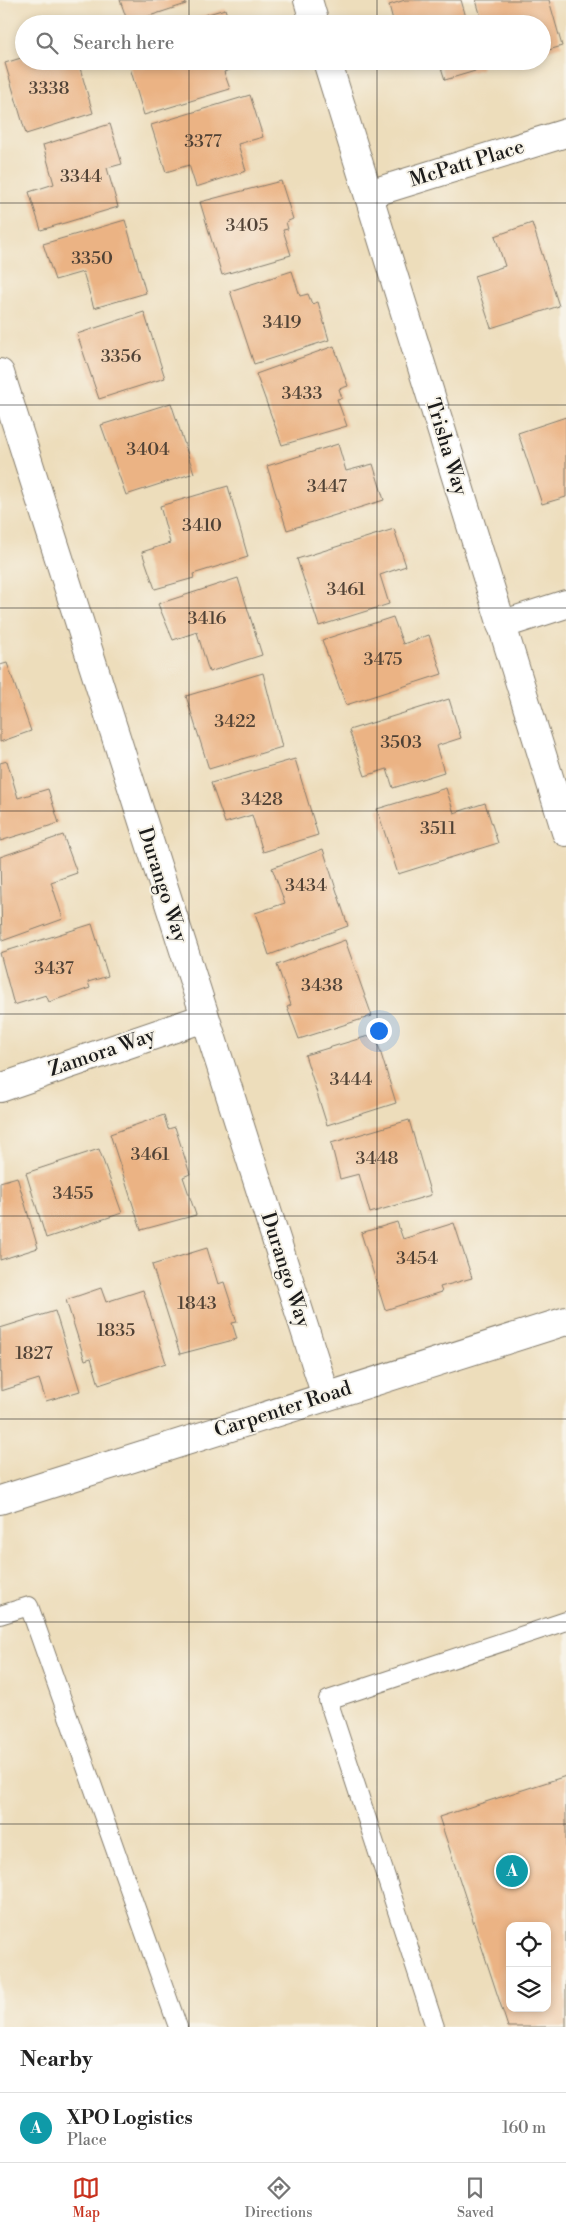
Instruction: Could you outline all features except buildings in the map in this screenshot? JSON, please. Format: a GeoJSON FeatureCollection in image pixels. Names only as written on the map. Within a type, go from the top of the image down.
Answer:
{"type":"FeatureCollection","features":[{"type":"Feature","properties":{"kind":"street"},"geometry":{"type":"LineString","coordinates":[[308,0],[313,15]]}},
{"type":"Feature","properties":{"kind":"street","name":"Trisha Way"},"geometry":{"type":"LineString","coordinates":[[330,70],[566,832]]}},
{"type":"Feature","properties":{"kind":"street","name":"McPatt Place"},"geometry":{"type":"LineString","coordinates":[[368,194],[566,133]]}},
{"type":"Feature","properties":{"kind":"street","name":"Durango Way"},"geometry":{"type":"LineString","coordinates":[[0,372],[204,1018],[326,1396]]}},
{"type":"Feature","properties":{"kind":"street"},"geometry":{"type":"LineString","coordinates":[[501,625],[566,604]]}},
{"type":"Feature","properties":{"kind":"street","name":"Zamora Way"},"geometry":{"type":"LineString","coordinates":[[0,1088],[204,1018]]}},
{"type":"Feature","properties":{"kind":"street","name":"Carpenter Road"},"geometry":{"type":"LineString","coordinates":[[0,1500],[566,1321]]}},
{"type":"Feature","properties":{"kind":"lane"},"geometry":{"type":"LineString","coordinates":[[0,1615],[29,1606],[178,2027]]}},
{"type":"Feature","properties":{"kind":"lane"},"geometry":{"type":"LineString","coordinates":[[435,2027],[328,1700],[566,1621]]}},
{"type":"Feature","properties":{"kind":"place","name":"XPO Logistics"},"geometry":{"type":"Point","coordinates":[512,1871]}}]}
